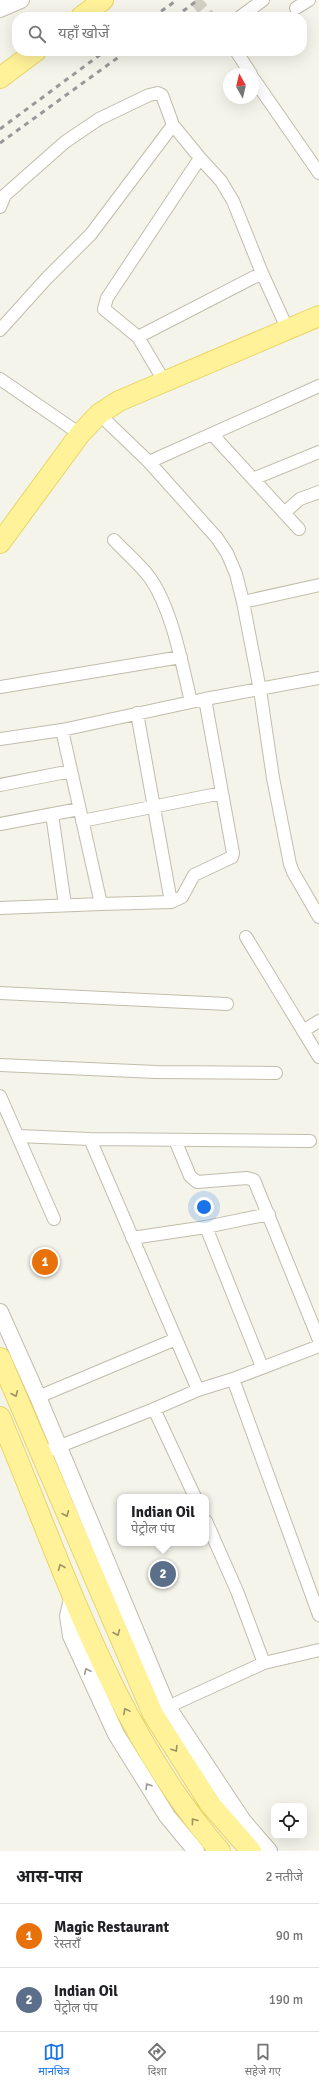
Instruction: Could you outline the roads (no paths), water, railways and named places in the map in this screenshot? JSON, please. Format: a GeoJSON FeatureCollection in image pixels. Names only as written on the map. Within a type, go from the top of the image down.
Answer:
{"type":"FeatureCollection","features":[{"type":"Feature","properties":{"kind":"main road"},"geometry":{"type":"LineString","coordinates":[[87,12],[103,0]]}},
{"type":"Feature","properties":{"kind":"main road"},"geometry":{"type":"LineString","coordinates":[[0,78],[29,56]]}},
{"type":"Feature","properties":{"kind":"main road"},"geometry":{"type":"LineString","coordinates":[[0,543],[80,434],[99,414],[119,401],[287,328],[318,320]]}},
{"type":"Feature","properties":{"kind":"main road"},"geometry":{"type":"LineString","coordinates":[[0,1358],[48,1450],[160,1710],[210,1804],[251,1851]]}},
{"type":"Feature","properties":{"kind":"main road"},"geometry":{"type":"LineString","coordinates":[[0,1417],[6,1445],[120,1698],[158,1769],[195,1823],[220,1851]]}},
{"type":"Feature","properties":{"kind":"street"},"geometry":{"type":"LineString","coordinates":[[247,12],[263,0]]}},
{"type":"Feature","properties":{"kind":"street"},"geometry":{"type":"LineString","coordinates":[[296,8],[309,0]]}},
{"type":"Feature","properties":{"kind":"street"},"geometry":{"type":"LineString","coordinates":[[239,56],[247,68]]}},
{"type":"Feature","properties":{"kind":"street"},"geometry":{"type":"LineString","coordinates":[[259,87],[319,173]]}},
{"type":"Feature","properties":{"kind":"street"},"geometry":{"type":"LineString","coordinates":[[0,207],[5,196],[66,142],[99,120],[149,95],[158,93],[162,95],[173,125],[221,181],[233,201],[262,273],[287,328]]}},
{"type":"Feature","properties":{"kind":"street"},"geometry":{"type":"LineString","coordinates":[[0,330],[46,279],[91,234],[173,125]]}},
{"type":"Feature","properties":{"kind":"street"},"geometry":{"type":"LineString","coordinates":[[164,381],[138,337],[132,330],[107,313],[104,309],[104,304],[200,158]]}},
{"type":"Feature","properties":{"kind":"street"},"geometry":{"type":"LineString","coordinates":[[138,337],[262,273]]}},
{"type":"Feature","properties":{"kind":"street"},"geometry":{"type":"LineString","coordinates":[[0,379],[80,434]]}},
{"type":"Feature","properties":{"kind":"street"},"geometry":{"type":"LineString","coordinates":[[149,462],[319,386]]}},
{"type":"Feature","properties":{"kind":"street"},"geometry":{"type":"LineString","coordinates":[[99,414],[149,462],[217,538],[227,553],[236,574],[243,602],[260,690],[273,778],[293,872],[319,917]]}},
{"type":"Feature","properties":{"kind":"street"},"geometry":{"type":"LineString","coordinates":[[212,434],[299,529]]}},
{"type":"Feature","properties":{"kind":"street"},"geometry":{"type":"LineString","coordinates":[[253,479],[319,452]]}},
{"type":"Feature","properties":{"kind":"street"},"geometry":{"type":"LineString","coordinates":[[284,513],[300,499],[319,492]]}},
{"type":"Feature","properties":{"kind":"street"},"geometry":{"type":"LineString","coordinates":[[114,540],[150,577],[164,604],[181,657],[191,702]]}},
{"type":"Feature","properties":{"kind":"street"},"geometry":{"type":"LineString","coordinates":[[243,602],[319,585]]}},
{"type":"Feature","properties":{"kind":"street"},"geometry":{"type":"LineString","coordinates":[[0,687],[181,657]]}},
{"type":"Feature","properties":{"kind":"street"},"geometry":{"type":"LineString","coordinates":[[0,739],[62,730],[205,699],[319,678]]}},
{"type":"Feature","properties":{"kind":"street"},"geometry":{"type":"LineString","coordinates":[[0,908],[172,902],[182,897],[194,875],[232,857],[233,853],[205,699]]}},
{"type":"Feature","properties":{"kind":"street"},"geometry":{"type":"LineString","coordinates":[[137,713],[172,902]]}},
{"type":"Feature","properties":{"kind":"street"},"geometry":{"type":"LineString","coordinates":[[62,730],[101,904]]}},
{"type":"Feature","properties":{"kind":"street"},"geometry":{"type":"LineString","coordinates":[[0,785],[71,771]]}},
{"type":"Feature","properties":{"kind":"street"},"geometry":{"type":"LineString","coordinates":[[82,821],[222,793]]}},
{"type":"Feature","properties":{"kind":"street"},"geometry":{"type":"LineString","coordinates":[[0,824],[79,809]]}},
{"type":"Feature","properties":{"kind":"street"},"geometry":{"type":"LineString","coordinates":[[52,814],[65,905]]}},
{"type":"Feature","properties":{"kind":"street"},"geometry":{"type":"LineString","coordinates":[[246,936],[319,1057]]}},
{"type":"Feature","properties":{"kind":"street"},"geometry":{"type":"LineString","coordinates":[[0,993],[227,1004]]}},
{"type":"Feature","properties":{"kind":"street"},"geometry":{"type":"LineString","coordinates":[[303,1031],[319,1021]]}},
{"type":"Feature","properties":{"kind":"street"},"geometry":{"type":"LineString","coordinates":[[0,1065],[156,1072],[276,1073]]}},
{"type":"Feature","properties":{"kind":"street"},"geometry":{"type":"LineString","coordinates":[[0,1096],[54,1219]]}},
{"type":"Feature","properties":{"kind":"street"},"geometry":{"type":"LineString","coordinates":[[18,1136],[90,1139],[310,1141]]}},
{"type":"Feature","properties":{"kind":"street"},"geometry":{"type":"LineString","coordinates":[[90,1139],[198,1390]]}},
{"type":"Feature","properties":{"kind":"street"},"geometry":{"type":"LineString","coordinates":[[175,1140],[190,1176],[197,1182],[252,1178],[256,1182],[319,1340]]}},
{"type":"Feature","properties":{"kind":"street"},"geometry":{"type":"LineString","coordinates":[[132,1238],[206,1227],[269,1214]]}},
{"type":"Feature","properties":{"kind":"street"},"geometry":{"type":"LineString","coordinates":[[206,1227],[262,1367]]}},
{"type":"Feature","properties":{"kind":"street"},"geometry":{"type":"LineString","coordinates":[[0,1312],[38,1397],[48,1450],[154,1409],[198,1390],[232,1379],[319,1346]]}},
{"type":"Feature","properties":{"kind":"street"},"geometry":{"type":"LineString","coordinates":[[38,1397],[176,1339]]}},
{"type":"Feature","properties":{"kind":"street"},"geometry":{"type":"LineString","coordinates":[[232,1379],[319,1615]]}},
{"type":"Feature","properties":{"kind":"street"},"geometry":{"type":"LineString","coordinates":[[154,1409],[194,1494]]}},
{"type":"Feature","properties":{"kind":"street"},"geometry":{"type":"LineString","coordinates":[[209,1528],[237,1591],[264,1663]]}},
{"type":"Feature","properties":{"kind":"street"},"geometry":{"type":"LineString","coordinates":[[73,1595],[68,1616],[72,1636],[116,1734],[167,1816],[196,1851]]}},
{"type":"Feature","properties":{"kind":"street"},"geometry":{"type":"LineString","coordinates":[[269,1851],[243,1821],[160,1710],[264,1663],[319,1650]]}},
{"type":"Feature","properties":{"kind":"tunnel"},"geometry":{"type":"LineString","coordinates":[[195,0],[206,12]]}},
{"type":"Feature","properties":{"kind":"railway"},"geometry":{"type":"LineString","coordinates":[[160,12],[177,0]]}},
{"type":"Feature","properties":{"kind":"railway"},"geometry":{"type":"LineString","coordinates":[[182,12],[198,0]]}},
{"type":"Feature","properties":{"kind":"railway"},"geometry":{"type":"LineString","coordinates":[[0,129],[98,56]]}},
{"type":"Feature","properties":{"kind":"railway"},"geometry":{"type":"LineString","coordinates":[[0,143],[120,56]]}},
{"type":"Feature","properties":{"kind":"place","name":"Magic Restaurant"},"geometry":{"type":"Point","coordinates":[45,1262]}},
{"type":"Feature","properties":{"kind":"place","name":"Indian Oil"},"geometry":{"type":"Point","coordinates":[163,1574]}}]}
